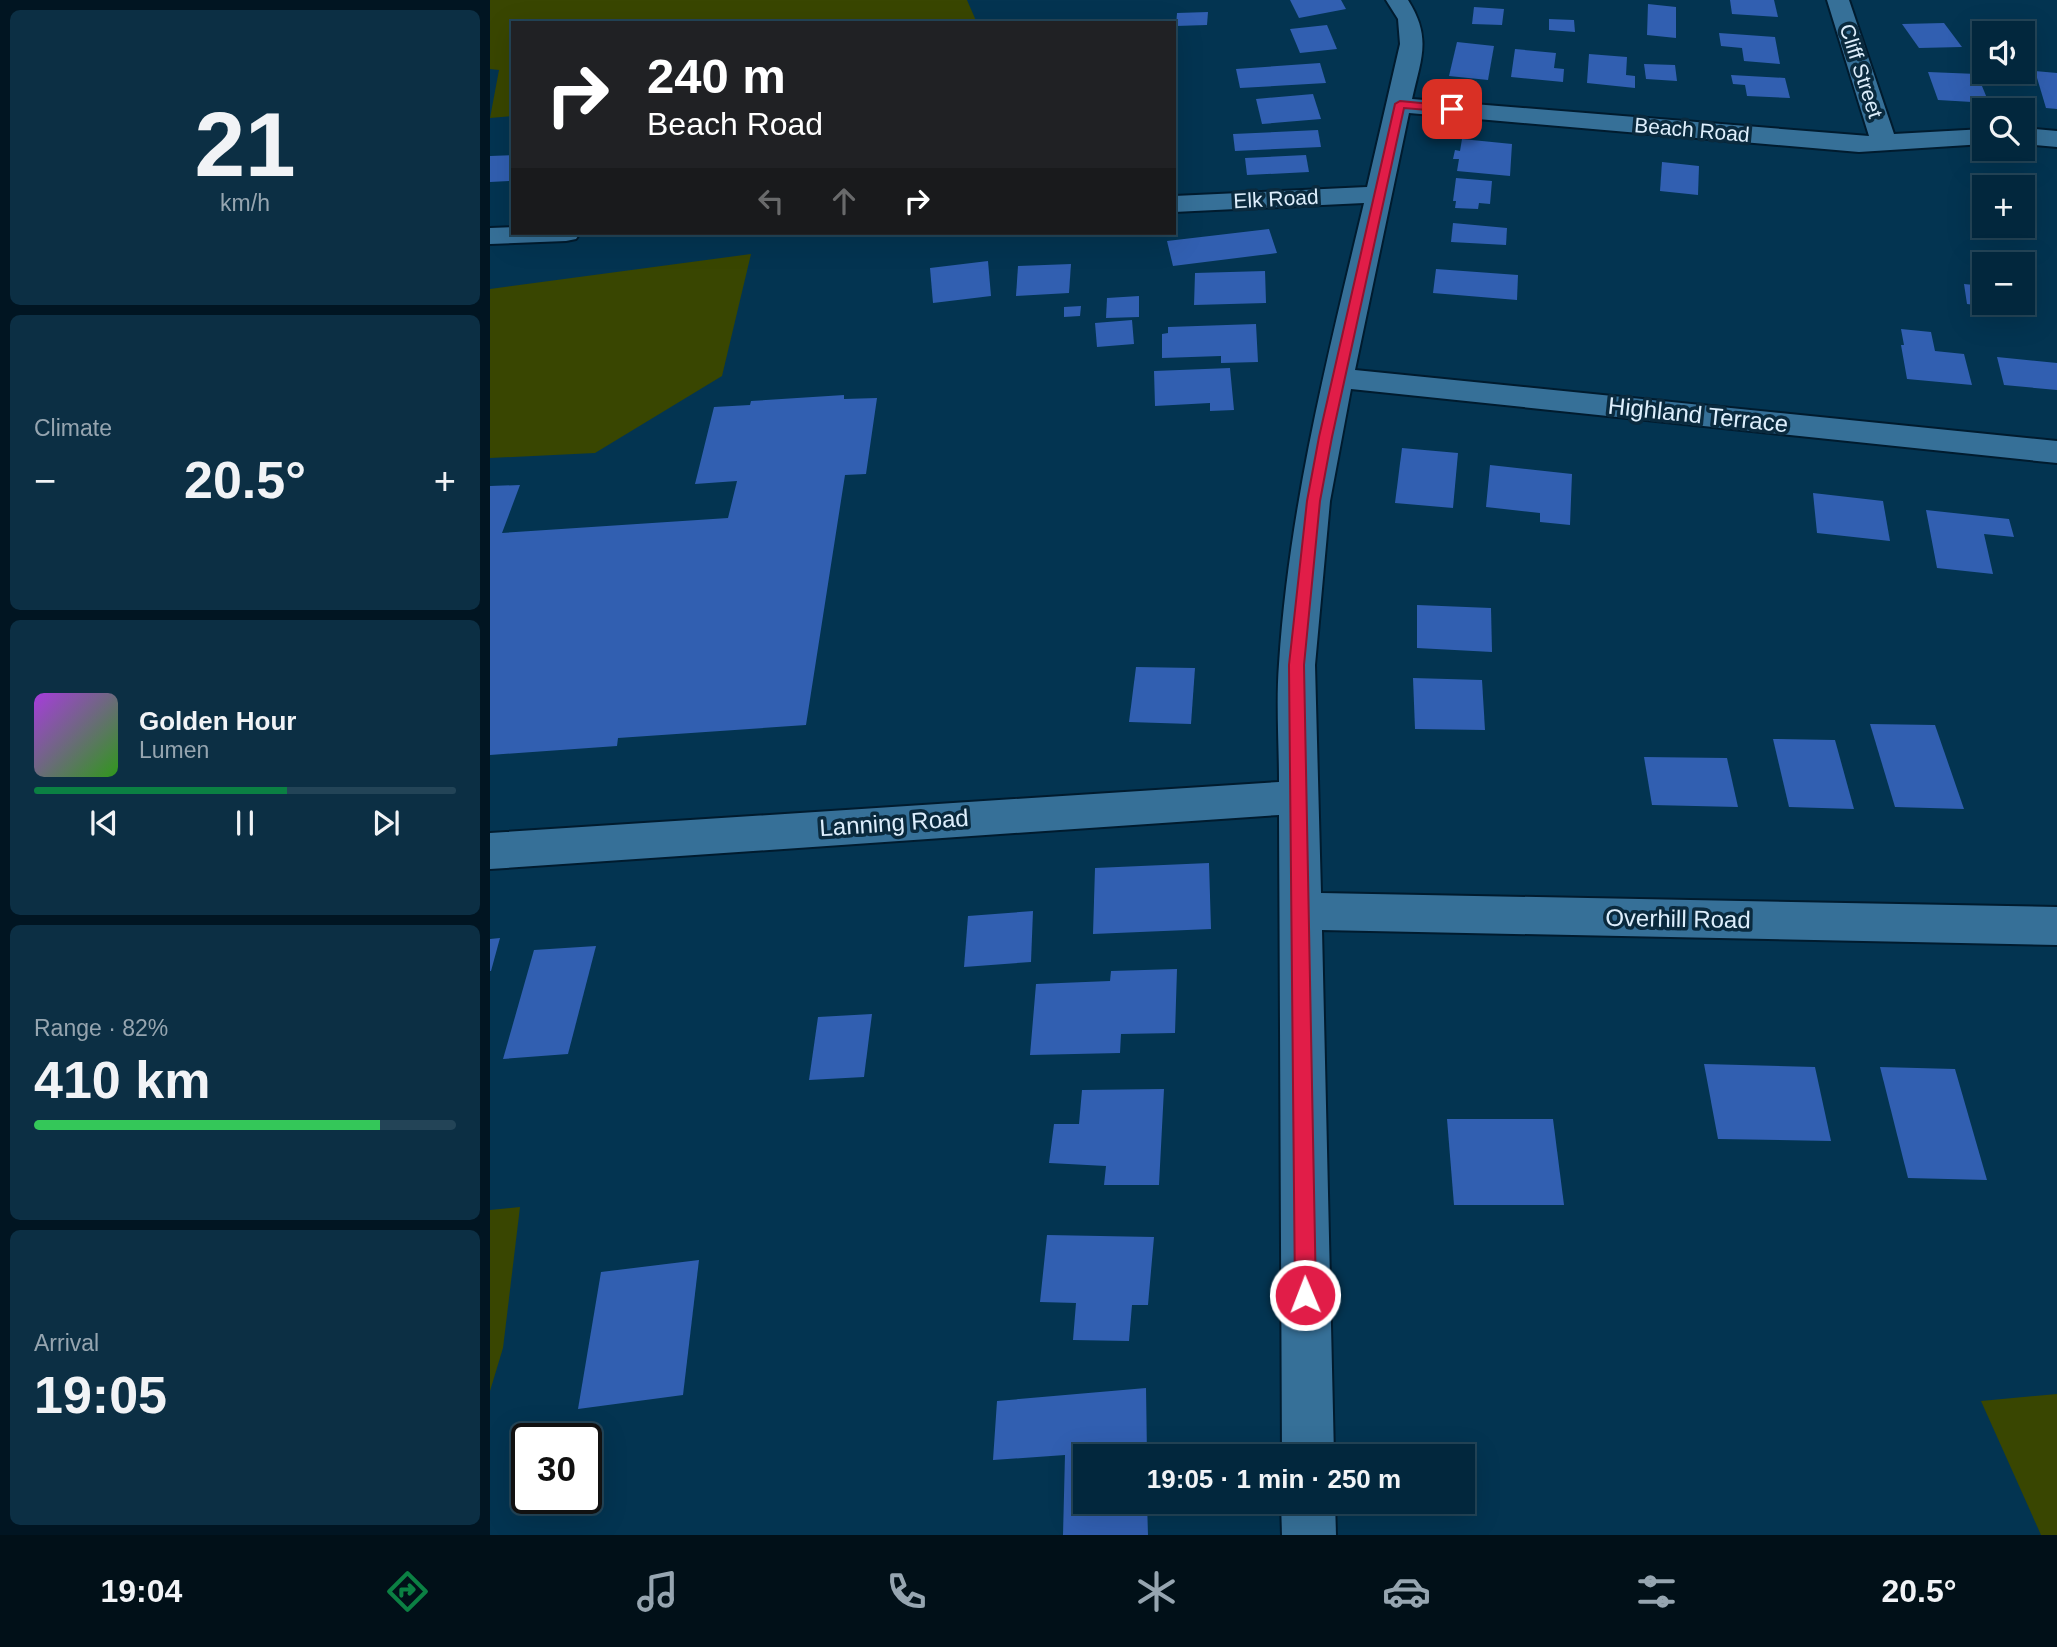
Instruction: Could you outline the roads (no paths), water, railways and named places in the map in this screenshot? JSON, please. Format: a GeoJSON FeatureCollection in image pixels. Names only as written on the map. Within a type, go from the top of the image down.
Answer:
{"type":"FeatureCollection","features":[{"type":"Feature","properties":{"kind":"street"},"geometry":{"type":"LineString","coordinates":[[1308,1444],[1297,665],[1314,501],[1412,44],[1409,19],[1397,0]]}},
{"type":"Feature","properties":{"kind":"street","name":"Cliff Street"},"geometry":{"type":"LineString","coordinates":[[1838,0],[1884,143]]}},
{"type":"Feature","properties":{"kind":"street","name":"Beach Road"},"geometry":{"type":"LineString","coordinates":[[1400,104],[1859,144],[1972,138]]}},
{"type":"Feature","properties":{"kind":"street"},"geometry":{"type":"LineString","coordinates":[[2035,137],[2057,139]]}},
{"type":"Feature","properties":{"kind":"street","name":"Elk Road"},"geometry":{"type":"LineString","coordinates":[[1176,204],[1378,194]]}},
{"type":"Feature","properties":{"kind":"street"},"geometry":{"type":"LineString","coordinates":[[490,236],[515,235]]}},
{"type":"Feature","properties":{"kind":"street","name":"Highland Terrace"},"geometry":{"type":"LineString","coordinates":[[1339,378],[2057,452]]}},
{"type":"Feature","properties":{"kind":"street","name":"Lanning Road"},"geometry":{"type":"LineString","coordinates":[[490,851],[1298,797]]}},
{"type":"Feature","properties":{"kind":"street","name":"Overhill Road"},"geometry":{"type":"LineString","coordinates":[[1300,911],[2057,926]]}},
{"type":"Feature","properties":{"kind":"street"},"geometry":{"type":"LineString","coordinates":[[1308,1514],[1309,1535]]}}]}
